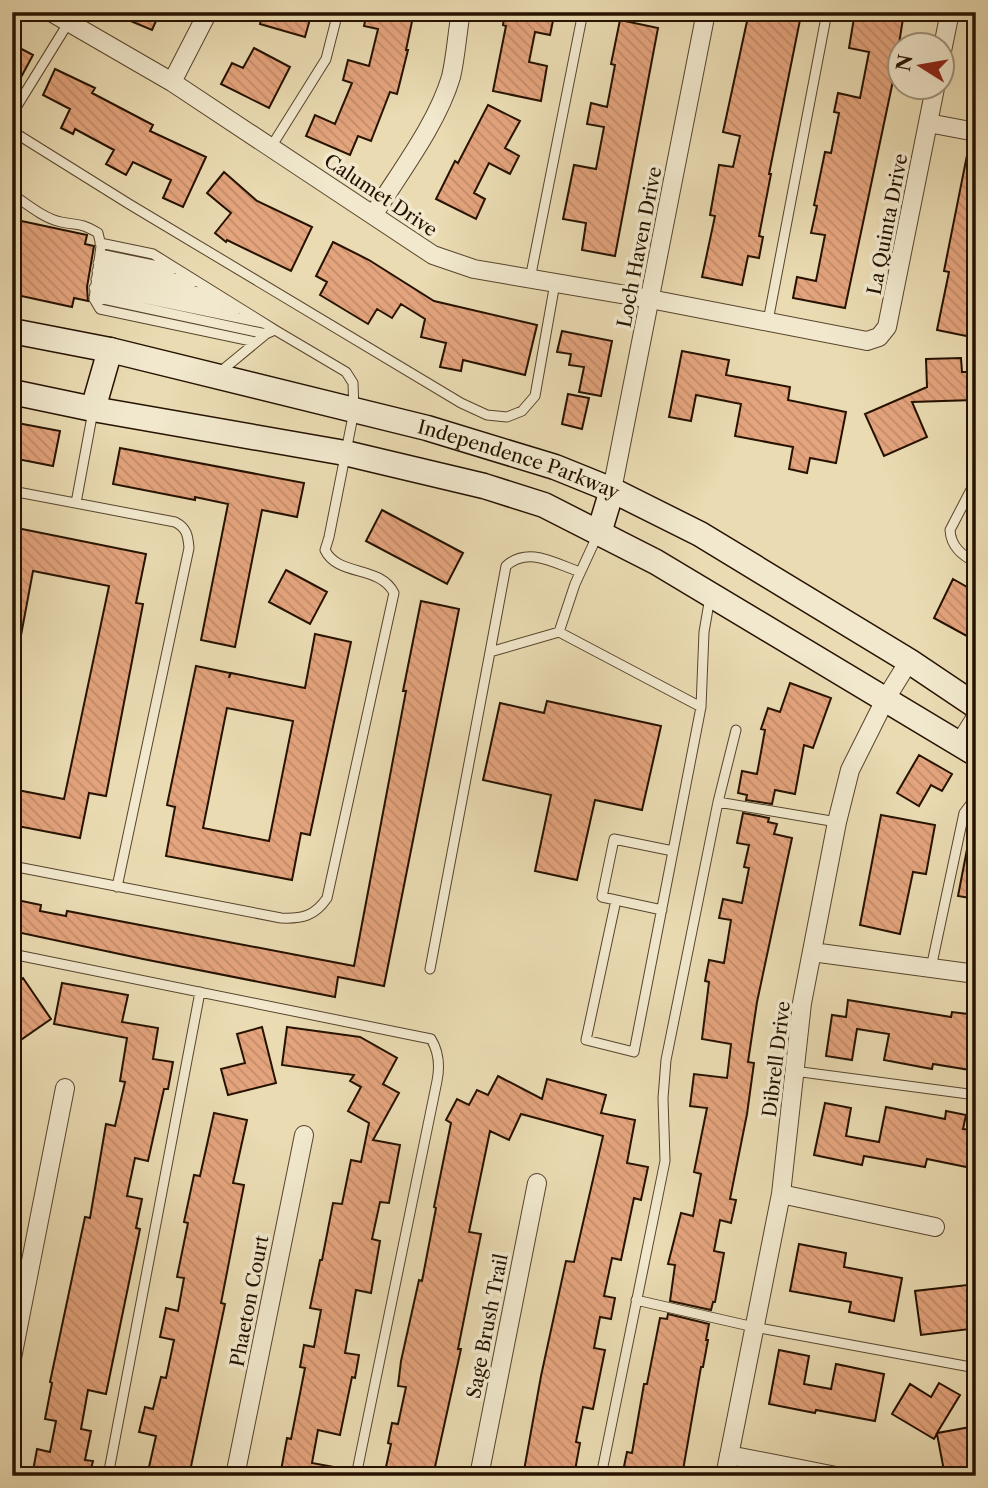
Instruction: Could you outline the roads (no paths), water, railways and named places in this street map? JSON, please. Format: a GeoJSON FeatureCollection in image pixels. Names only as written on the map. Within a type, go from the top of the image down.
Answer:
{"type":"FeatureCollection","features":[{"type":"Feature","properties":{"kind":"main road","name":"Independence Parkway"},"geometry":{"type":"LineString","coordinates":[[12,331],[110,351],[354,411],[491,446],[555,467],[611,490],[700,534],[909,661],[976,706]]}},
{"type":"Feature","properties":{"kind":"main road"},"geometry":{"type":"LineString","coordinates":[[93,409],[110,351]]}},
{"type":"Feature","properties":{"kind":"main road","name":"Independence Parkway"},"geometry":{"type":"LineString","coordinates":[[12,392],[93,409],[345,453],[484,486],[544,505],[656,562],[967,749]]}},
{"type":"Feature","properties":{"kind":"main road"},"geometry":{"type":"LineString","coordinates":[[599,533],[611,490]]}},
{"type":"Feature","properties":{"kind":"street","name":"Calumet Drive"},"geometry":{"type":"LineString","coordinates":[[51,12],[72,18],[374,214],[433,256],[474,269],[850,337]]}},
{"type":"Feature","properties":{"kind":"street"},"geometry":{"type":"LineString","coordinates":[[172,82],[208,12]]}},
{"type":"Feature","properties":{"kind":"street"},"geometry":{"type":"LineString","coordinates":[[374,214],[444,96],[451,74],[461,12]]}},
{"type":"Feature","properties":{"kind":"street","name":"Loch Haven Drive"},"geometry":{"type":"LineString","coordinates":[[611,490],[706,12]]}},
{"type":"Feature","properties":{"kind":"street"},"geometry":{"type":"LineString","coordinates":[[946,32],[950,12]]}},
{"type":"Feature","properties":{"kind":"street","name":"La Quinta Drive"},"geometry":{"type":"LineString","coordinates":[[850,337],[867,341],[875,339],[887,327],[932,102]]}},
{"type":"Feature","properties":{"kind":"street"},"geometry":{"type":"LineString","coordinates":[[928,123],[976,132]]}},
{"type":"Feature","properties":{"kind":"street","name":"Dibrell Drive"},"geometry":{"type":"LineString","coordinates":[[724,1476],[781,1194],[802,1003],[837,822],[849,770],[885,700],[909,661]]}},
{"type":"Feature","properties":{"kind":"street"},"geometry":{"type":"LineString","coordinates":[[967,749],[976,718]]}},
{"type":"Feature","properties":{"kind":"street"},"geometry":{"type":"LineString","coordinates":[[812,952],[976,974]]}},
{"type":"Feature","properties":{"kind":"street"},"geometry":{"type":"LineString","coordinates":[[12,1358],[65,1088]]}},
{"type":"Feature","properties":{"kind":"street","name":"Phaeton Court"},"geometry":{"type":"LineString","coordinates":[[235,1476],[304,1135]]}},
{"type":"Feature","properties":{"kind":"street","name":"Sage Brush Trail"},"geometry":{"type":"LineString","coordinates":[[479,1476],[537,1184]]}},
{"type":"Feature","properties":{"kind":"street"},"geometry":{"type":"LineString","coordinates":[[781,1194],[935,1227]]}},
{"type":"Feature","properties":{"kind":"street"},"geometry":{"type":"LineString","coordinates":[[729,1455],[836,1476]]}},
{"type":"Feature","properties":{"kind":"lane"},"geometry":{"type":"LineString","coordinates":[[271,147],[326,60],[338,12]]}},
{"type":"Feature","properties":{"kind":"lane"},"geometry":{"type":"LineString","coordinates":[[530,279],[583,12]]}},
{"type":"Feature","properties":{"kind":"lane"},"geometry":{"type":"LineString","coordinates":[[768,321],[827,12]]}},
{"type":"Feature","properties":{"kind":"lane"},"geometry":{"type":"LineString","coordinates":[[12,114],[72,18]]}},
{"type":"Feature","properties":{"kind":"lane"},"geometry":{"type":"LineString","coordinates":[[12,131],[461,403],[488,415],[507,417],[522,411],[535,396],[555,283]]}},
{"type":"Feature","properties":{"kind":"lane"},"geometry":{"type":"LineString","coordinates":[[12,194],[44,216],[61,222],[83,224],[98,233],[100,243],[96,276],[100,309],[256,342]]}},
{"type":"Feature","properties":{"kind":"lane"},"geometry":{"type":"LineString","coordinates":[[12,866],[281,918],[307,917],[319,909],[327,898],[394,604],[394,593],[386,580],[339,565],[329,559],[325,550],[354,411],[353,383],[346,372],[270,329],[247,311],[153,254],[100,243]]}},
{"type":"Feature","properties":{"kind":"lane"},"geometry":{"type":"LineString","coordinates":[[96,276],[182,271]]}},
{"type":"Feature","properties":{"kind":"lane"},"geometry":{"type":"LineString","coordinates":[[96,276],[203,284]]}},
{"type":"Feature","properties":{"kind":"lane"},"geometry":{"type":"LineString","coordinates":[[96,276],[225,298]]}},
{"type":"Feature","properties":{"kind":"lane"},"geometry":{"type":"LineString","coordinates":[[96,276],[247,311]]}},
{"type":"Feature","properties":{"kind":"lane"},"geometry":{"type":"LineString","coordinates":[[96,276],[270,329]]}},
{"type":"Feature","properties":{"kind":"lane"},"geometry":{"type":"LineString","coordinates":[[214,376],[270,329]]}},
{"type":"Feature","properties":{"kind":"lane"},"geometry":{"type":"LineString","coordinates":[[76,503],[93,409]]}},
{"type":"Feature","properties":{"kind":"lane"},"geometry":{"type":"LineString","coordinates":[[976,480],[950,530],[950,537],[961,554],[976,563]]}},
{"type":"Feature","properties":{"kind":"lane"},"geometry":{"type":"LineString","coordinates":[[12,491],[176,522],[186,529],[189,548],[117,887]]}},
{"type":"Feature","properties":{"kind":"lane"},"geometry":{"type":"LineString","coordinates":[[559,632],[580,572],[599,533]]}},
{"type":"Feature","properties":{"kind":"lane"},"geometry":{"type":"LineString","coordinates":[[430,969],[506,566],[516,557],[530,555],[580,572]]}},
{"type":"Feature","properties":{"kind":"lane"},"geometry":{"type":"LineString","coordinates":[[616,900],[586,1040],[634,1052],[701,707],[704,632],[710,595]]}},
{"type":"Feature","properties":{"kind":"lane"},"geometry":{"type":"LineString","coordinates":[[490,652],[559,632],[701,707]]}},
{"type":"Feature","properties":{"kind":"lane"},"geometry":{"type":"LineString","coordinates":[[601,1476],[665,1161],[663,1098],[666,1060],[718,802],[736,730]]}},
{"type":"Feature","properties":{"kind":"lane"},"geometry":{"type":"LineString","coordinates":[[931,968],[964,813],[976,797]]}},
{"type":"Feature","properties":{"kind":"lane"},"geometry":{"type":"LineString","coordinates":[[718,802],[837,822]]}},
{"type":"Feature","properties":{"kind":"lane"},"geometry":{"type":"LineString","coordinates":[[662,910],[602,897],[614,839],[673,851]]}},
{"type":"Feature","properties":{"kind":"lane"},"geometry":{"type":"LineString","coordinates":[[12,954],[431,1039],[439,1069],[437,1081],[356,1476]]}},
{"type":"Feature","properties":{"kind":"lane"},"geometry":{"type":"LineString","coordinates":[[108,1476],[200,992]]}},
{"type":"Feature","properties":{"kind":"lane"},"geometry":{"type":"LineString","coordinates":[[794,1071],[976,1095]]}},
{"type":"Feature","properties":{"kind":"lane"},"geometry":{"type":"LineString","coordinates":[[636,1300],[754,1327],[976,1368]]}}]}
